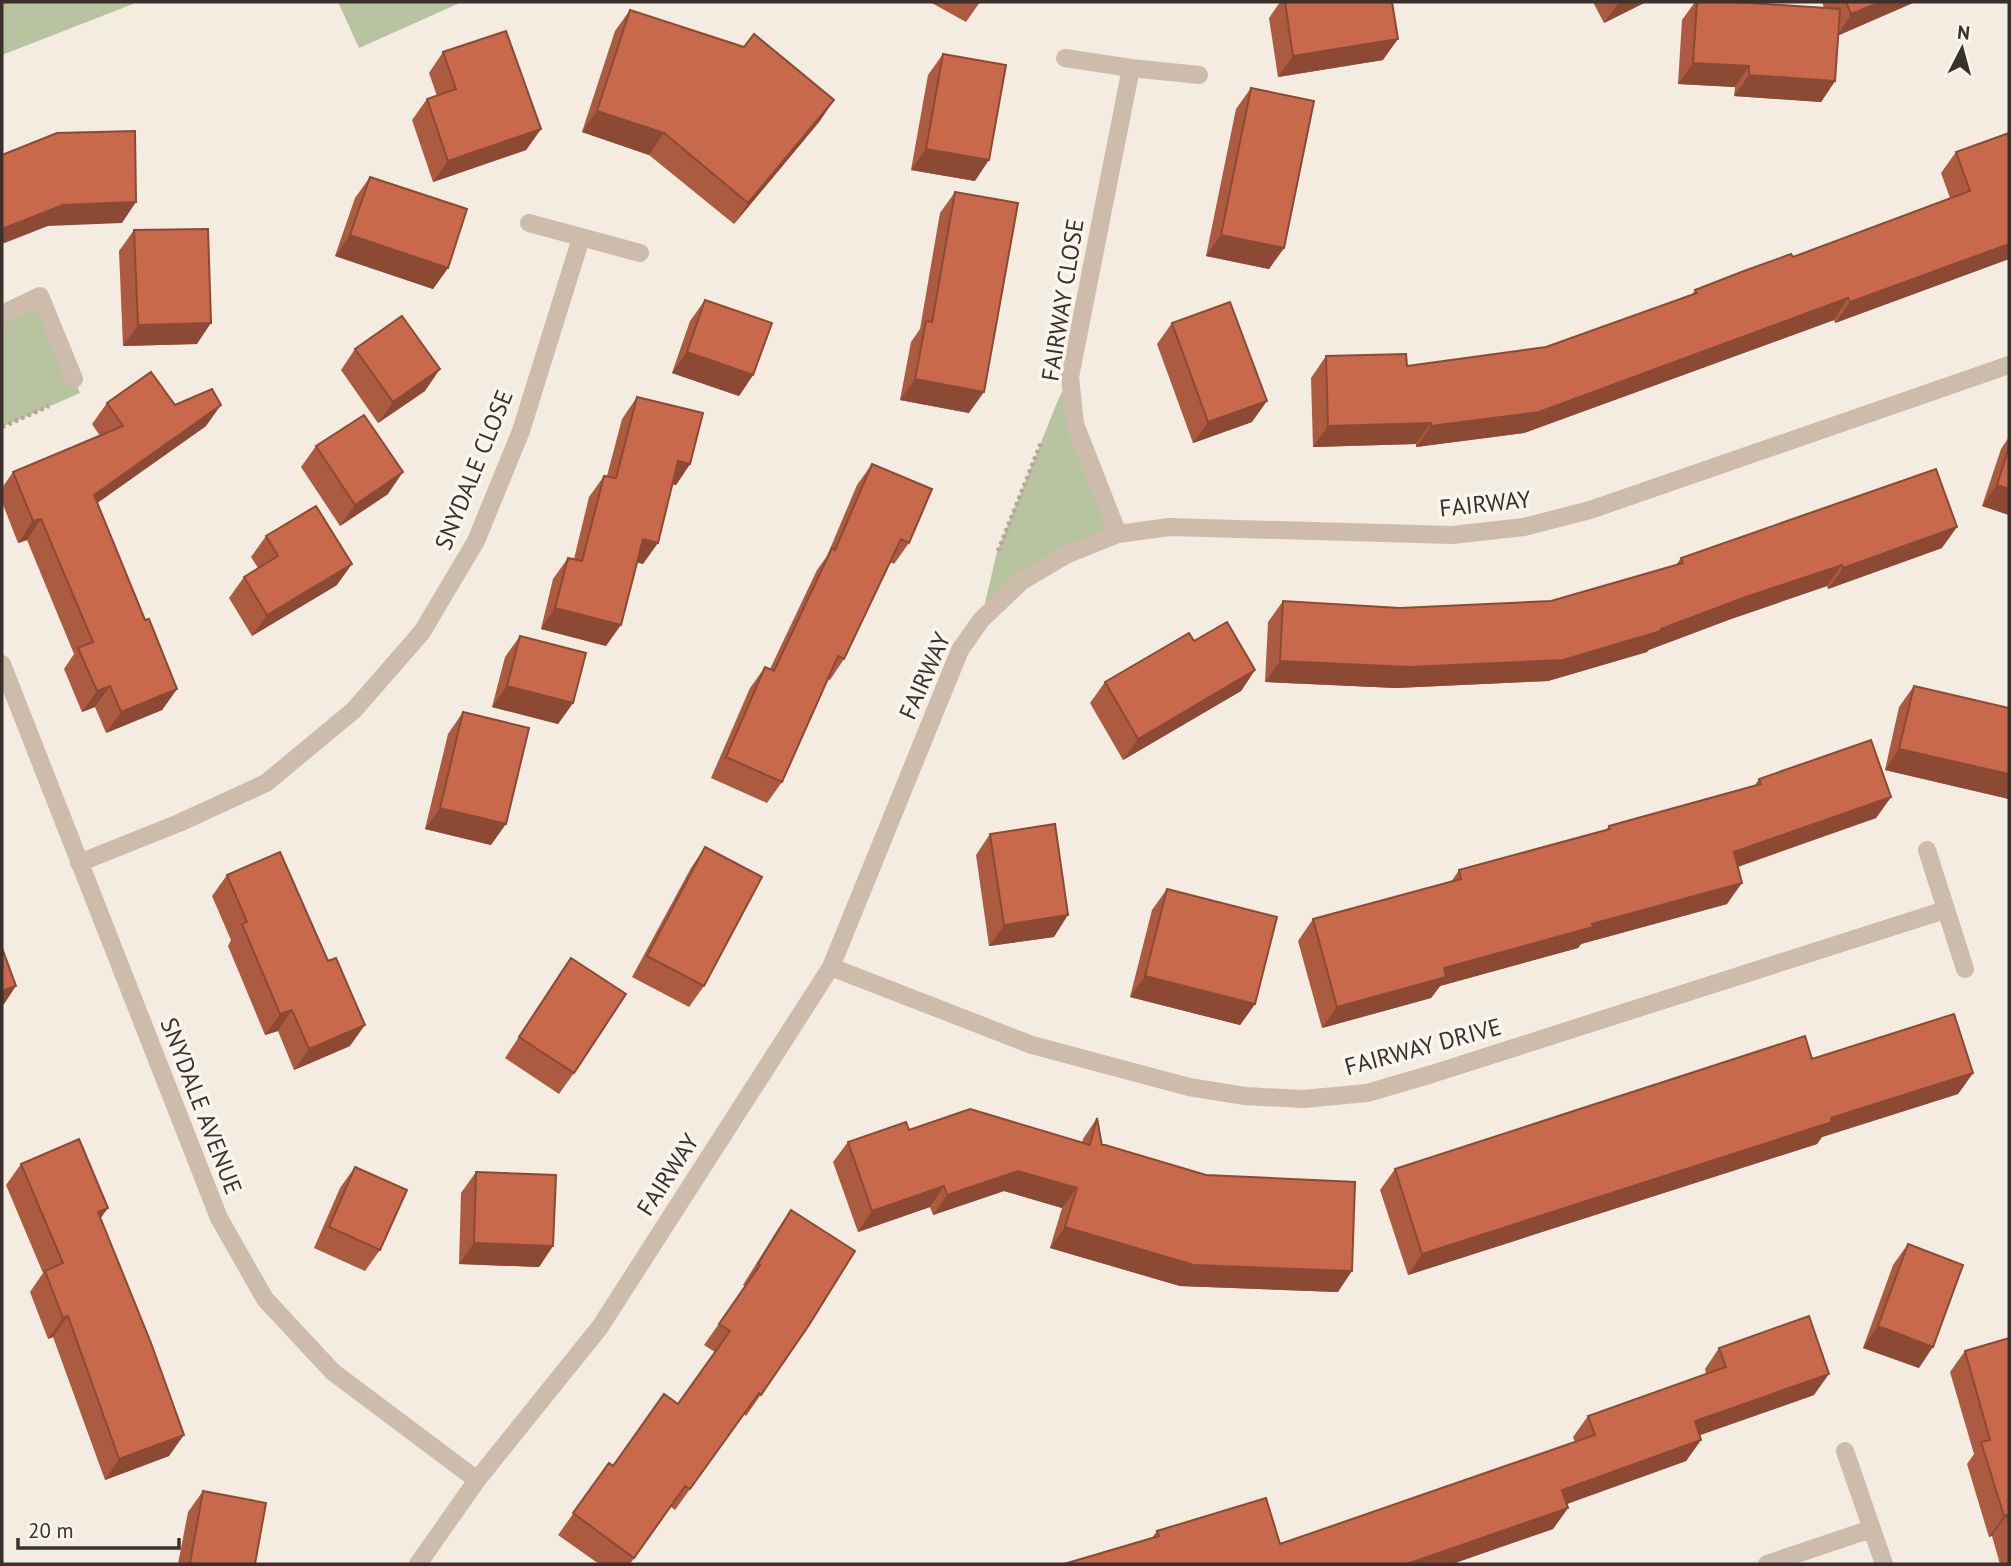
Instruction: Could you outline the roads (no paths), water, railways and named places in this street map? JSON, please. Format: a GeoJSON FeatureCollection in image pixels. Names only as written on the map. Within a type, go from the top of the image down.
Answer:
{"type":"FeatureCollection","features":[{"type":"Feature","properties":{"kind":"street"},"geometry":{"type":"LineString","coordinates":[[1065,58],[1199,75]]}},
{"type":"Feature","properties":{"kind":"street","name":"FAIRWAY CLOSE"},"geometry":{"type":"LineString","coordinates":[[1118,534],[1075,424],[1070,377],[1132,68]]}},
{"type":"Feature","properties":{"kind":"street"},"geometry":{"type":"LineString","coordinates":[[530,223],[640,253]]}},
{"type":"Feature","properties":{"kind":"street","name":"SNYDALE CLOSE"},"geometry":{"type":"LineString","coordinates":[[79,863],[179,823],[267,783],[354,710],[422,632],[476,541],[501,480],[520,432],[581,238]]}},
{"type":"Feature","properties":{"kind":"street"},"geometry":{"type":"LineString","coordinates":[[2,314],[40,296],[74,379]]}},
{"type":"Feature","properties":{"kind":"street","name":"FAIRWAY"},"geometry":{"type":"LineString","coordinates":[[418,1564],[477,1480],[600,1327],[831,967],[960,650],[981,620],[1022,581],[1066,555],[1118,534],[1169,527],[1452,535],[1524,527],[1590,510],[2009,365]]}},
{"type":"Feature","properties":{"kind":"street","name":"SNYDALE AVENUE"},"geometry":{"type":"LineString","coordinates":[[2,664],[219,1218],[265,1299],[333,1371],[477,1480]]}},
{"type":"Feature","properties":{"kind":"street"},"geometry":{"type":"LineString","coordinates":[[1927,850],[1965,969]]}},
{"type":"Feature","properties":{"kind":"street","name":"FAIRWAY DRIVE"},"geometry":{"type":"LineString","coordinates":[[831,967],[1032,1045],[1189,1087],[1245,1096],[1303,1099],[1367,1093],[1432,1074],[1945,910]]}},
{"type":"Feature","properties":{"kind":"street"},"geometry":{"type":"LineString","coordinates":[[1845,1451],[1884,1564]]}},
{"type":"Feature","properties":{"kind":"street"},"geometry":{"type":"LineString","coordinates":[[1767,1564],[1871,1529]]}}]}
